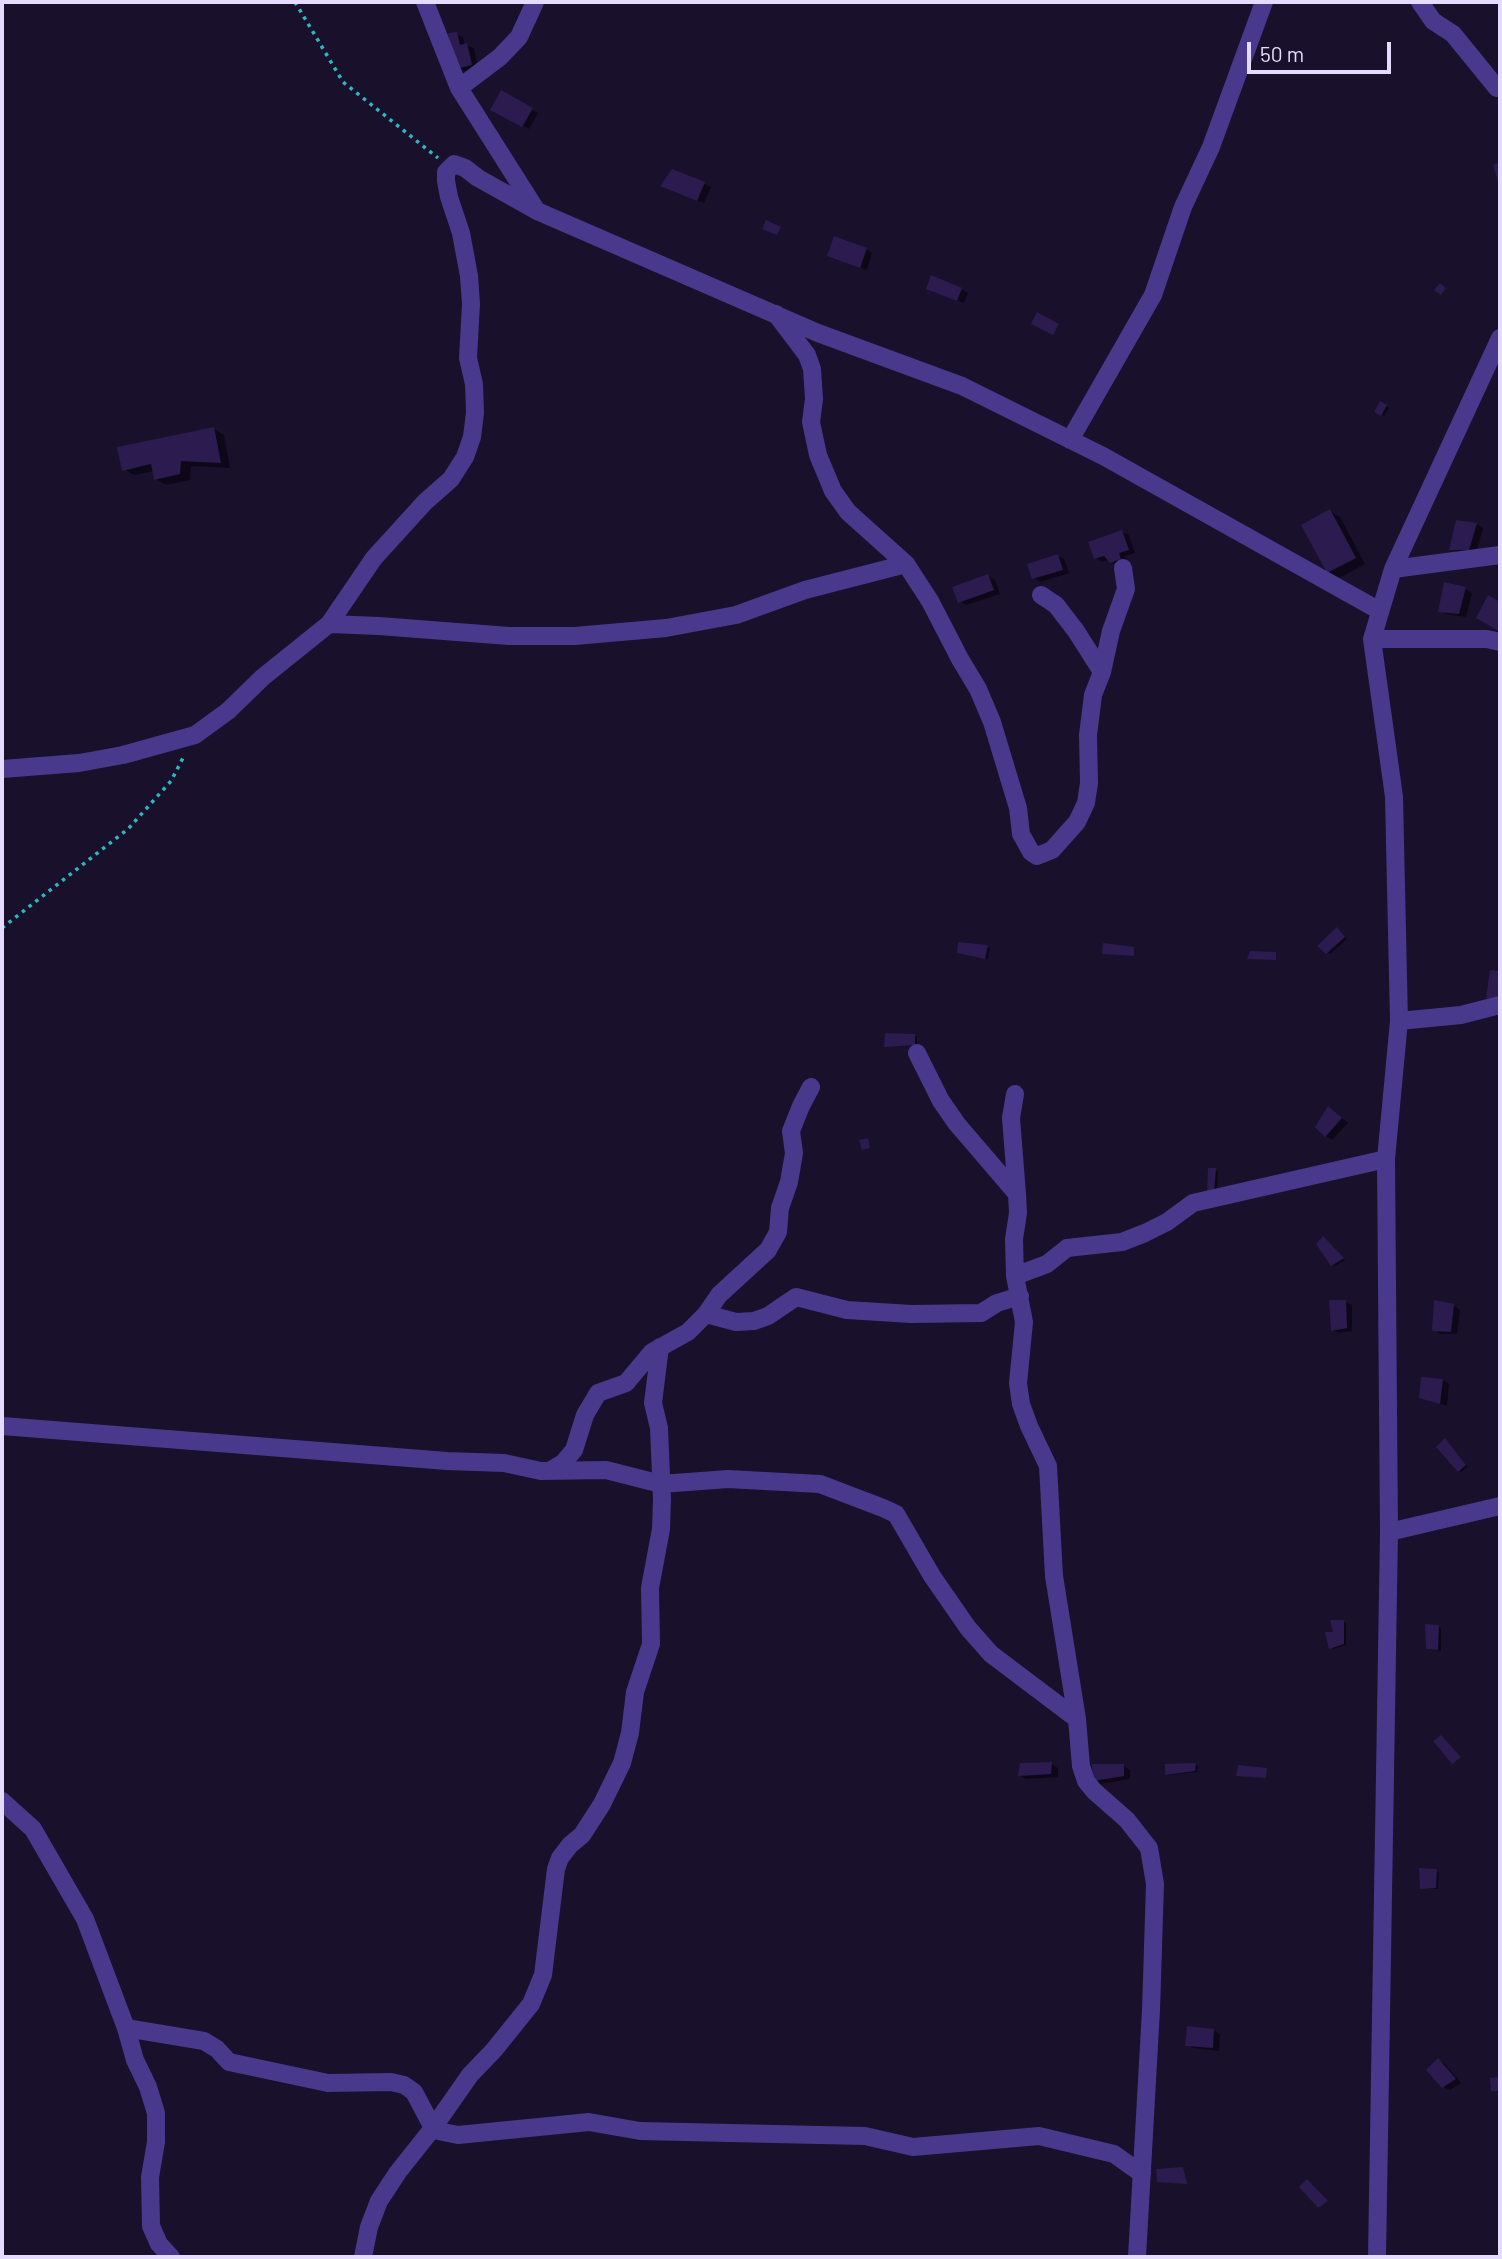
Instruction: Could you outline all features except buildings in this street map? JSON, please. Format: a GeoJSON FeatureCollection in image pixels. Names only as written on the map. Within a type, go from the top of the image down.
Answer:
{"type":"FeatureCollection","features":[{"type":"Feature","properties":{"kind":"street"},"geometry":{"type":"LineString","coordinates":[[425,2],[459,88],[537,211]]}},
{"type":"Feature","properties":{"kind":"street"},"geometry":{"type":"LineString","coordinates":[[459,88],[500,57],[519,37],[535,2]]}},
{"type":"Feature","properties":{"kind":"street"},"geometry":{"type":"LineString","coordinates":[[1070,440],[1153,295],[1183,207],[1211,147],[1264,2]]}},
{"type":"Feature","properties":{"kind":"street"},"geometry":{"type":"LineString","coordinates":[[1420,2],[1433,21],[1453,34],[1497,88]]}},
{"type":"Feature","properties":{"kind":"street"},"geometry":{"type":"LineString","coordinates":[[2,769],[79,764],[163,746],[195,735],[228,711],[262,677],[329,624],[374,558],[425,502],[451,479],[465,457],[472,437],[475,413],[474,384],[468,358],[471,304],[469,276],[461,233],[449,197],[446,172],[454,163],[537,211],[818,333],[962,386],[1103,456],[1380,611]]}},
{"type":"Feature","properties":{"kind":"street"},"geometry":{"type":"LineString","coordinates":[[776,314],[807,355],[812,369],[814,399],[811,422],[818,455],[833,491],[848,512],[906,564],[930,601],[978,689],[992,722],[1018,808],[1021,834],[1027,847],[1037,856],[1052,850],[1077,821],[1086,803],[1089,783],[1088,735],[1093,695],[1126,589],[1123,568]]}},
{"type":"Feature","properties":{"kind":"street"},"geometry":{"type":"LineString","coordinates":[[1377,2257],[1389,1532],[1386,1159],[1399,1021],[1394,797],[1372,639],[1393,569],[1500,338]]}},
{"type":"Feature","properties":{"kind":"street"},"geometry":{"type":"LineString","coordinates":[[1393,569],[1500,555]]}},
{"type":"Feature","properties":{"kind":"street"},"geometry":{"type":"LineString","coordinates":[[329,624],[509,636],[576,636],[666,628],[736,615],[805,590],[906,564]]}},
{"type":"Feature","properties":{"kind":"street"},"geometry":{"type":"LineString","coordinates":[[1041,595],[1056,605],[1102,672]]}},
{"type":"Feature","properties":{"kind":"street"},"geometry":{"type":"LineString","coordinates":[[1372,639],[1487,639],[1500,642]]}},
{"type":"Feature","properties":{"kind":"street"},"geometry":{"type":"LineString","coordinates":[[1399,1021],[1461,1015],[1500,1005]]}},
{"type":"Feature","properties":{"kind":"street"},"geometry":{"type":"LineString","coordinates":[[917,1053],[941,1101],[957,1124],[1017,1195]]}},
{"type":"Feature","properties":{"kind":"street"},"geometry":{"type":"LineString","coordinates":[[551,1470],[563,1463],[574,1450],[585,1415],[598,1393],[626,1383],[645,1359],[660,1347],[688,1332],[706,1314],[719,1295],[768,1250],[778,1232],[780,1208],[789,1182],[794,1153],[792,1131],[811,1087]]}},
{"type":"Feature","properties":{"kind":"street"},"geometry":{"type":"LineString","coordinates":[[1015,1094],[1011,1118],[1017,1195],[1015,1276],[1024,1322],[1018,1382],[1025,1415],[1048,1466],[1054,1576],[1077,1719],[1081,1766],[1086,1781],[1094,1791],[1127,1820],[1149,1848],[1154,1884],[1151,2010],[1137,2257]]}},
{"type":"Feature","properties":{"kind":"street"},"geometry":{"type":"LineString","coordinates":[[1015,1276],[1047,1264],[1067,1248],[1122,1242],[1145,1233],[1167,1222],[1193,1203],[1386,1159]]}},
{"type":"Feature","properties":{"kind":"street"},"geometry":{"type":"LineString","coordinates":[[706,1314],[736,1322],[754,1321],[768,1316],[796,1297],[847,1310],[911,1314],[981,1313],[997,1303],[1020,1296]]}},
{"type":"Feature","properties":{"kind":"street"},"geometry":{"type":"LineString","coordinates":[[363,2257],[369,2227],[379,2201],[398,2172],[470,2075],[531,2004],[543,1975],[556,1869],[560,1858],[582,1835],[602,1804],[622,1763],[631,1733],[635,1692],[651,1644],[650,1588],[661,1529],[659,1429],[653,1403],[660,1347]]}},
{"type":"Feature","properties":{"kind":"street"},"geometry":{"type":"LineString","coordinates":[[2,1426],[447,1461],[504,1463],[541,1471],[606,1470],[661,1484],[728,1479],[820,1484],[895,1514],[932,1576],[968,1628],[991,1654],[1077,1719]]}},
{"type":"Feature","properties":{"kind":"street"},"geometry":{"type":"LineString","coordinates":[[1389,1532],[1500,1506]]}},
{"type":"Feature","properties":{"kind":"street"},"geometry":{"type":"LineString","coordinates":[[2,1801],[33,1829],[85,1919],[126,2028],[135,2060],[148,2087],[156,2113],[156,2142],[150,2178],[151,2226],[159,2244],[171,2257]]}},
{"type":"Feature","properties":{"kind":"street"},"geometry":{"type":"LineString","coordinates":[[126,2028],[204,2042],[218,2049],[229,2062],[328,2083],[391,2082],[404,2085],[414,2092],[438,2132],[458,2135],[589,2122],[640,2131],[865,2136],[913,2147],[1040,2136],[1114,2154],[1142,2174]]}},
{"type":"Feature","properties":{"kind":"street"},"geometry":{"type":"LineString","coordinates":[[1114,2154],[1143,2146]]}},
{"type":"Feature","properties":{"kind":"path"},"geometry":{"type":"LineString","coordinates":[[295,2],[343,82],[449,167]]}},
{"type":"Feature","properties":{"kind":"path"},"geometry":{"type":"LineString","coordinates":[[2,928],[128,829],[171,781],[195,735]]}}]}
